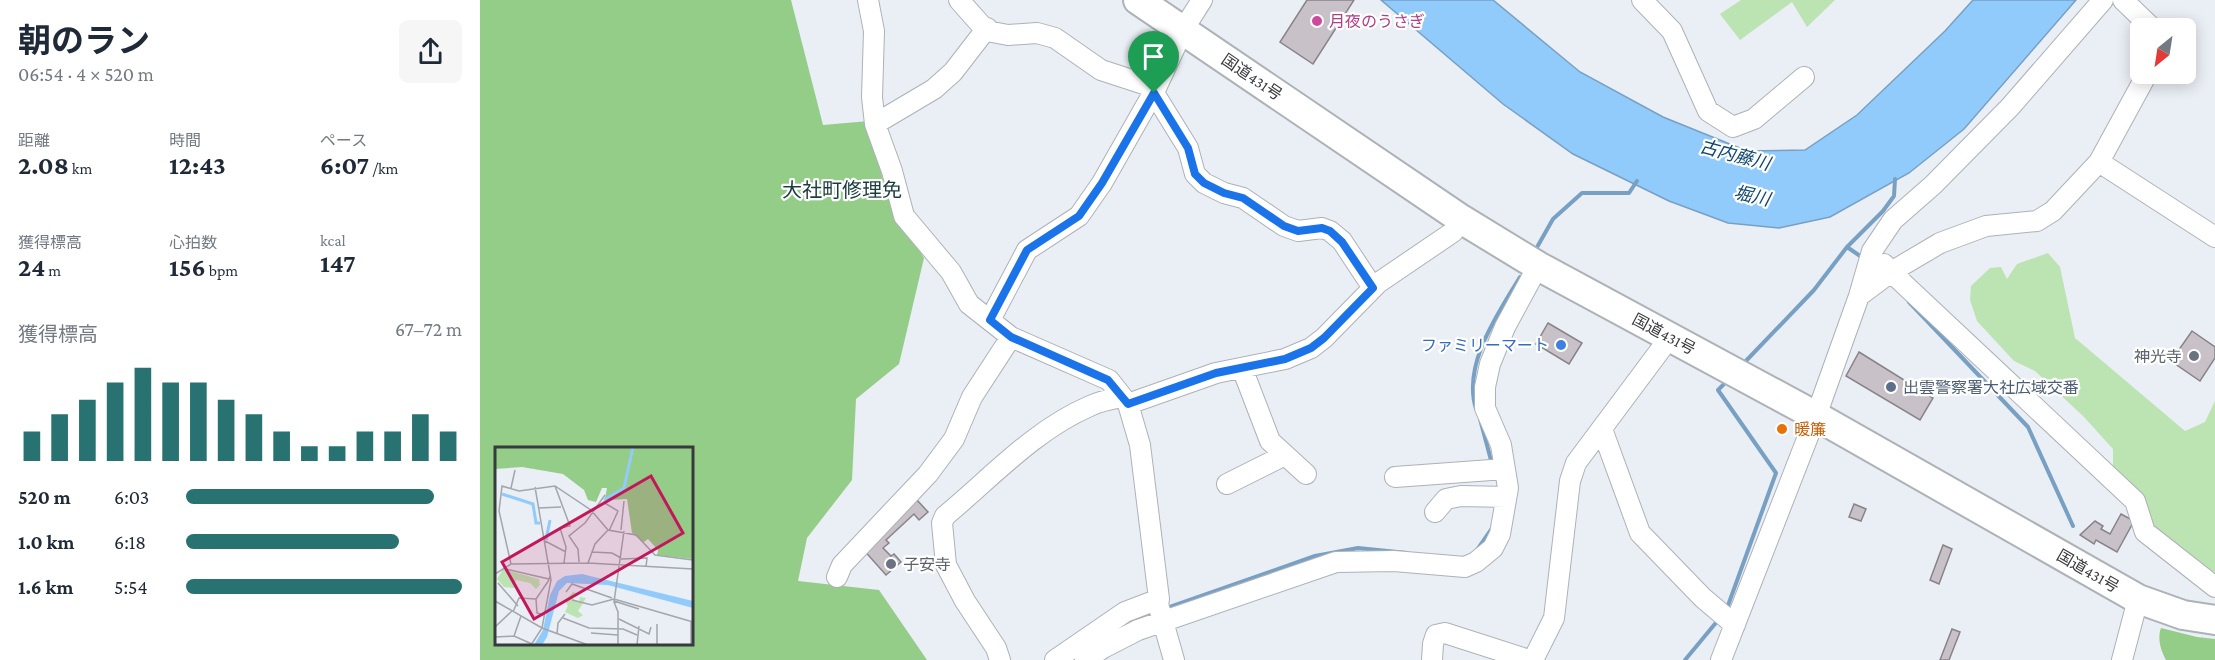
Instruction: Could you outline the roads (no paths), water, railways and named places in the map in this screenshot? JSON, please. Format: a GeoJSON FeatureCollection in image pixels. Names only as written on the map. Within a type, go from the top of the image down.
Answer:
{"type":"FeatureCollection","features":[{"type":"Feature","properties":{"kind":"highway","name":"国道431号"},"geometry":{"type":"LineString","coordinates":[[1138,0],[1461,219],[1538,266],[1816,416],[2138,599],[2183,615],[2215,620]]}},
{"type":"Feature","properties":{"kind":"street"},"geometry":{"type":"LineString","coordinates":[[868,0],[874,32],[872,97],[875,124],[892,171],[904,216],[951,272],[969,304],[1011,337],[1108,380],[1125,400],[1140,445],[1161,611],[1174,660]]}},
{"type":"Feature","properties":{"kind":"street"},"geometry":{"type":"LineString","coordinates":[[959,0],[992,32],[1008,35],[1037,33],[1054,38],[1101,70],[1155,90],[1188,148],[1195,174],[1204,183],[1224,193],[1243,198],[1284,226],[1298,231],[1322,228],[1330,231],[1342,242],[1373,288]]}},
{"type":"Feature","properties":{"kind":"street"},"geometry":{"type":"LineString","coordinates":[[990,320],[1027,250],[1079,216],[1102,183],[1155,90],[1195,8],[1202,0]]}},
{"type":"Feature","properties":{"kind":"street"},"geometry":{"type":"LineString","coordinates":[[1642,0],[1672,31],[1708,111],[1733,127],[1754,119],[1804,77]]}},
{"type":"Feature","properties":{"kind":"street"},"geometry":{"type":"LineString","coordinates":[[1721,660],[1816,416],[1859,296],[1876,269],[1893,220],[1933,184],[2010,107],[2103,0]]}},
{"type":"Feature","properties":{"kind":"street"},"geometry":{"type":"LineString","coordinates":[[2123,0],[2142,18]]}},
{"type":"Feature","properties":{"kind":"street"},"geometry":{"type":"LineString","coordinates":[[875,124],[934,89],[953,72],[987,28]]}},
{"type":"Feature","properties":{"kind":"street"},"geometry":{"type":"LineString","coordinates":[[1876,269],[1986,226],[2037,221],[2053,211],[2099,162],[2142,84]]}},
{"type":"Feature","properties":{"kind":"street"},"geometry":{"type":"LineString","coordinates":[[2099,162],[2215,237]]}},
{"type":"Feature","properties":{"kind":"street"},"geometry":{"type":"LineString","coordinates":[[1000,660],[996,648],[965,601],[946,565],[942,523],[945,516],[1033,440],[1066,418],[1092,405],[1125,400],[1216,373],[1285,359],[1311,348],[1324,338],[1373,288],[1453,232],[1461,219]]}},
{"type":"Feature","properties":{"kind":"street"},"geometry":{"type":"LineString","coordinates":[[1055,660],[1125,612],[1161,611],[1336,562],[1394,561],[1465,567],[1476,562],[1493,548],[1500,534],[1508,488],[1501,445],[1485,408],[1485,387],[1490,364],[1505,327],[1538,266]]}},
{"type":"Feature","properties":{"kind":"street"},"geometry":{"type":"LineString","coordinates":[[1876,269],[2135,501],[2145,532],[2215,587]]}},
{"type":"Feature","properties":{"kind":"street"},"geometry":{"type":"LineString","coordinates":[[837,577],[842,565],[928,474],[954,440],[972,397],[1011,337]]}},
{"type":"Feature","properties":{"kind":"street"},"geometry":{"type":"LineString","coordinates":[[1432,660],[1436,635],[1445,633],[1531,660],[1554,618],[1570,481],[1576,463],[1670,338]]}},
{"type":"Feature","properties":{"kind":"street"},"geometry":{"type":"LineString","coordinates":[[1242,368],[1270,441],[1306,474]]}},
{"type":"Feature","properties":{"kind":"street"},"geometry":{"type":"LineString","coordinates":[[1602,429],[1640,533],[1702,598],[1735,625]]}},
{"type":"Feature","properties":{"kind":"street"},"geometry":{"type":"LineString","coordinates":[[1227,484],[1285,454]]}},
{"type":"Feature","properties":{"kind":"street"},"geometry":{"type":"LineString","coordinates":[[1395,477],[1505,469]]}},
{"type":"Feature","properties":{"kind":"street"},"geometry":{"type":"LineString","coordinates":[[1435,512],[1446,499],[1461,496],[1506,497]]}},
{"type":"Feature","properties":{"kind":"street"},"geometry":{"type":"LineString","coordinates":[[2122,660],[2138,599]]}},
{"type":"Feature","properties":{"kind":"street"},"geometry":{"type":"LineString","coordinates":[[1085,660],[1161,611]]}},
{"type":"Feature","properties":{"kind":"water"},"geometry":{"type":"Polygon","coordinates":[[[1381,0],[1493,0],[1580,72],[1663,117],[1747,151],[1805,150],[1857,115],[1945,31],[1973,0],[2076,0],[1964,129],[1909,173],[1830,217],[1779,228],[1728,223],[1669,201],[1573,154],[1503,104],[1381,0]]]}},
{"type":"Feature","properties":{"kind":"waterway"},"geometry":{"type":"LineString","coordinates":[[1863,258],[1847,247],[1883,211],[1894,196],[1895,179]]}},
{"type":"Feature","properties":{"kind":"waterway"},"geometry":{"type":"LineString","coordinates":[[1536,249],[1553,219],[1582,193],[1629,193],[1637,181]]}},
{"type":"Feature","properties":{"kind":"waterway"},"geometry":{"type":"LineString","coordinates":[[1743,364],[1814,290],[1847,247]]}},
{"type":"Feature","properties":{"kind":"waterway"},"geometry":{"type":"LineString","coordinates":[[1476,409],[1473,392],[1478,357],[1484,340],[1520,277]]}},
{"type":"Feature","properties":{"kind":"waterway"},"geometry":{"type":"LineString","coordinates":[[1909,302],[2028,427],[2073,526]]}},
{"type":"Feature","properties":{"kind":"waterway"},"geometry":{"type":"LineString","coordinates":[[1726,611],[1776,473],[1718,390],[1728,380]]}},
{"type":"Feature","properties":{"kind":"waterway"},"geometry":{"type":"LineString","coordinates":[[1480,419],[1492,464]]}},
{"type":"Feature","properties":{"kind":"waterway"},"geometry":{"type":"LineString","coordinates":[[1477,550],[1493,527]]}},
{"type":"Feature","properties":{"kind":"waterway"},"geometry":{"type":"LineString","coordinates":[[1167,608],[1315,556],[1358,548],[1407,553]]}},
{"type":"Feature","properties":{"kind":"waterway"},"geometry":{"type":"LineString","coordinates":[[1115,631],[1154,612]]}},
{"type":"Feature","properties":{"kind":"waterway"},"geometry":{"type":"LineString","coordinates":[[1685,660],[1719,619]]}},
{"type":"Feature","properties":{"kind":"place","name":"月夜のうさぎ"},"geometry":{"type":"Point","coordinates":[1317,21]}},
{"type":"Feature","properties":{"kind":"place","name":"ファミリーマート"},"geometry":{"type":"Point","coordinates":[1561,345]}},
{"type":"Feature","properties":{"kind":"place","name":"神光寺"},"geometry":{"type":"Point","coordinates":[2194,356]}},
{"type":"Feature","properties":{"kind":"place","name":"出雲警察署大社広域交番"},"geometry":{"type":"Point","coordinates":[1891,387]}},
{"type":"Feature","properties":{"kind":"place","name":"暖簾"},"geometry":{"type":"Point","coordinates":[1782,429]}},
{"type":"Feature","properties":{"kind":"place","name":"子安寺"},"geometry":{"type":"Point","coordinates":[891,564]}},
{"type":"Feature","properties":{"kind":"district","name":"大社町修理免"},"geometry":{"type":"Point","coordinates":[842,190]}},
{"type":"Feature","properties":{"kind":"water label","name":"古内藤川"},"geometry":{"type":"Point","coordinates":[1735,155]}},
{"type":"Feature","properties":{"kind":"water label","name":"堀川"},"geometry":{"type":"Point","coordinates":[1752,196]}}]}
